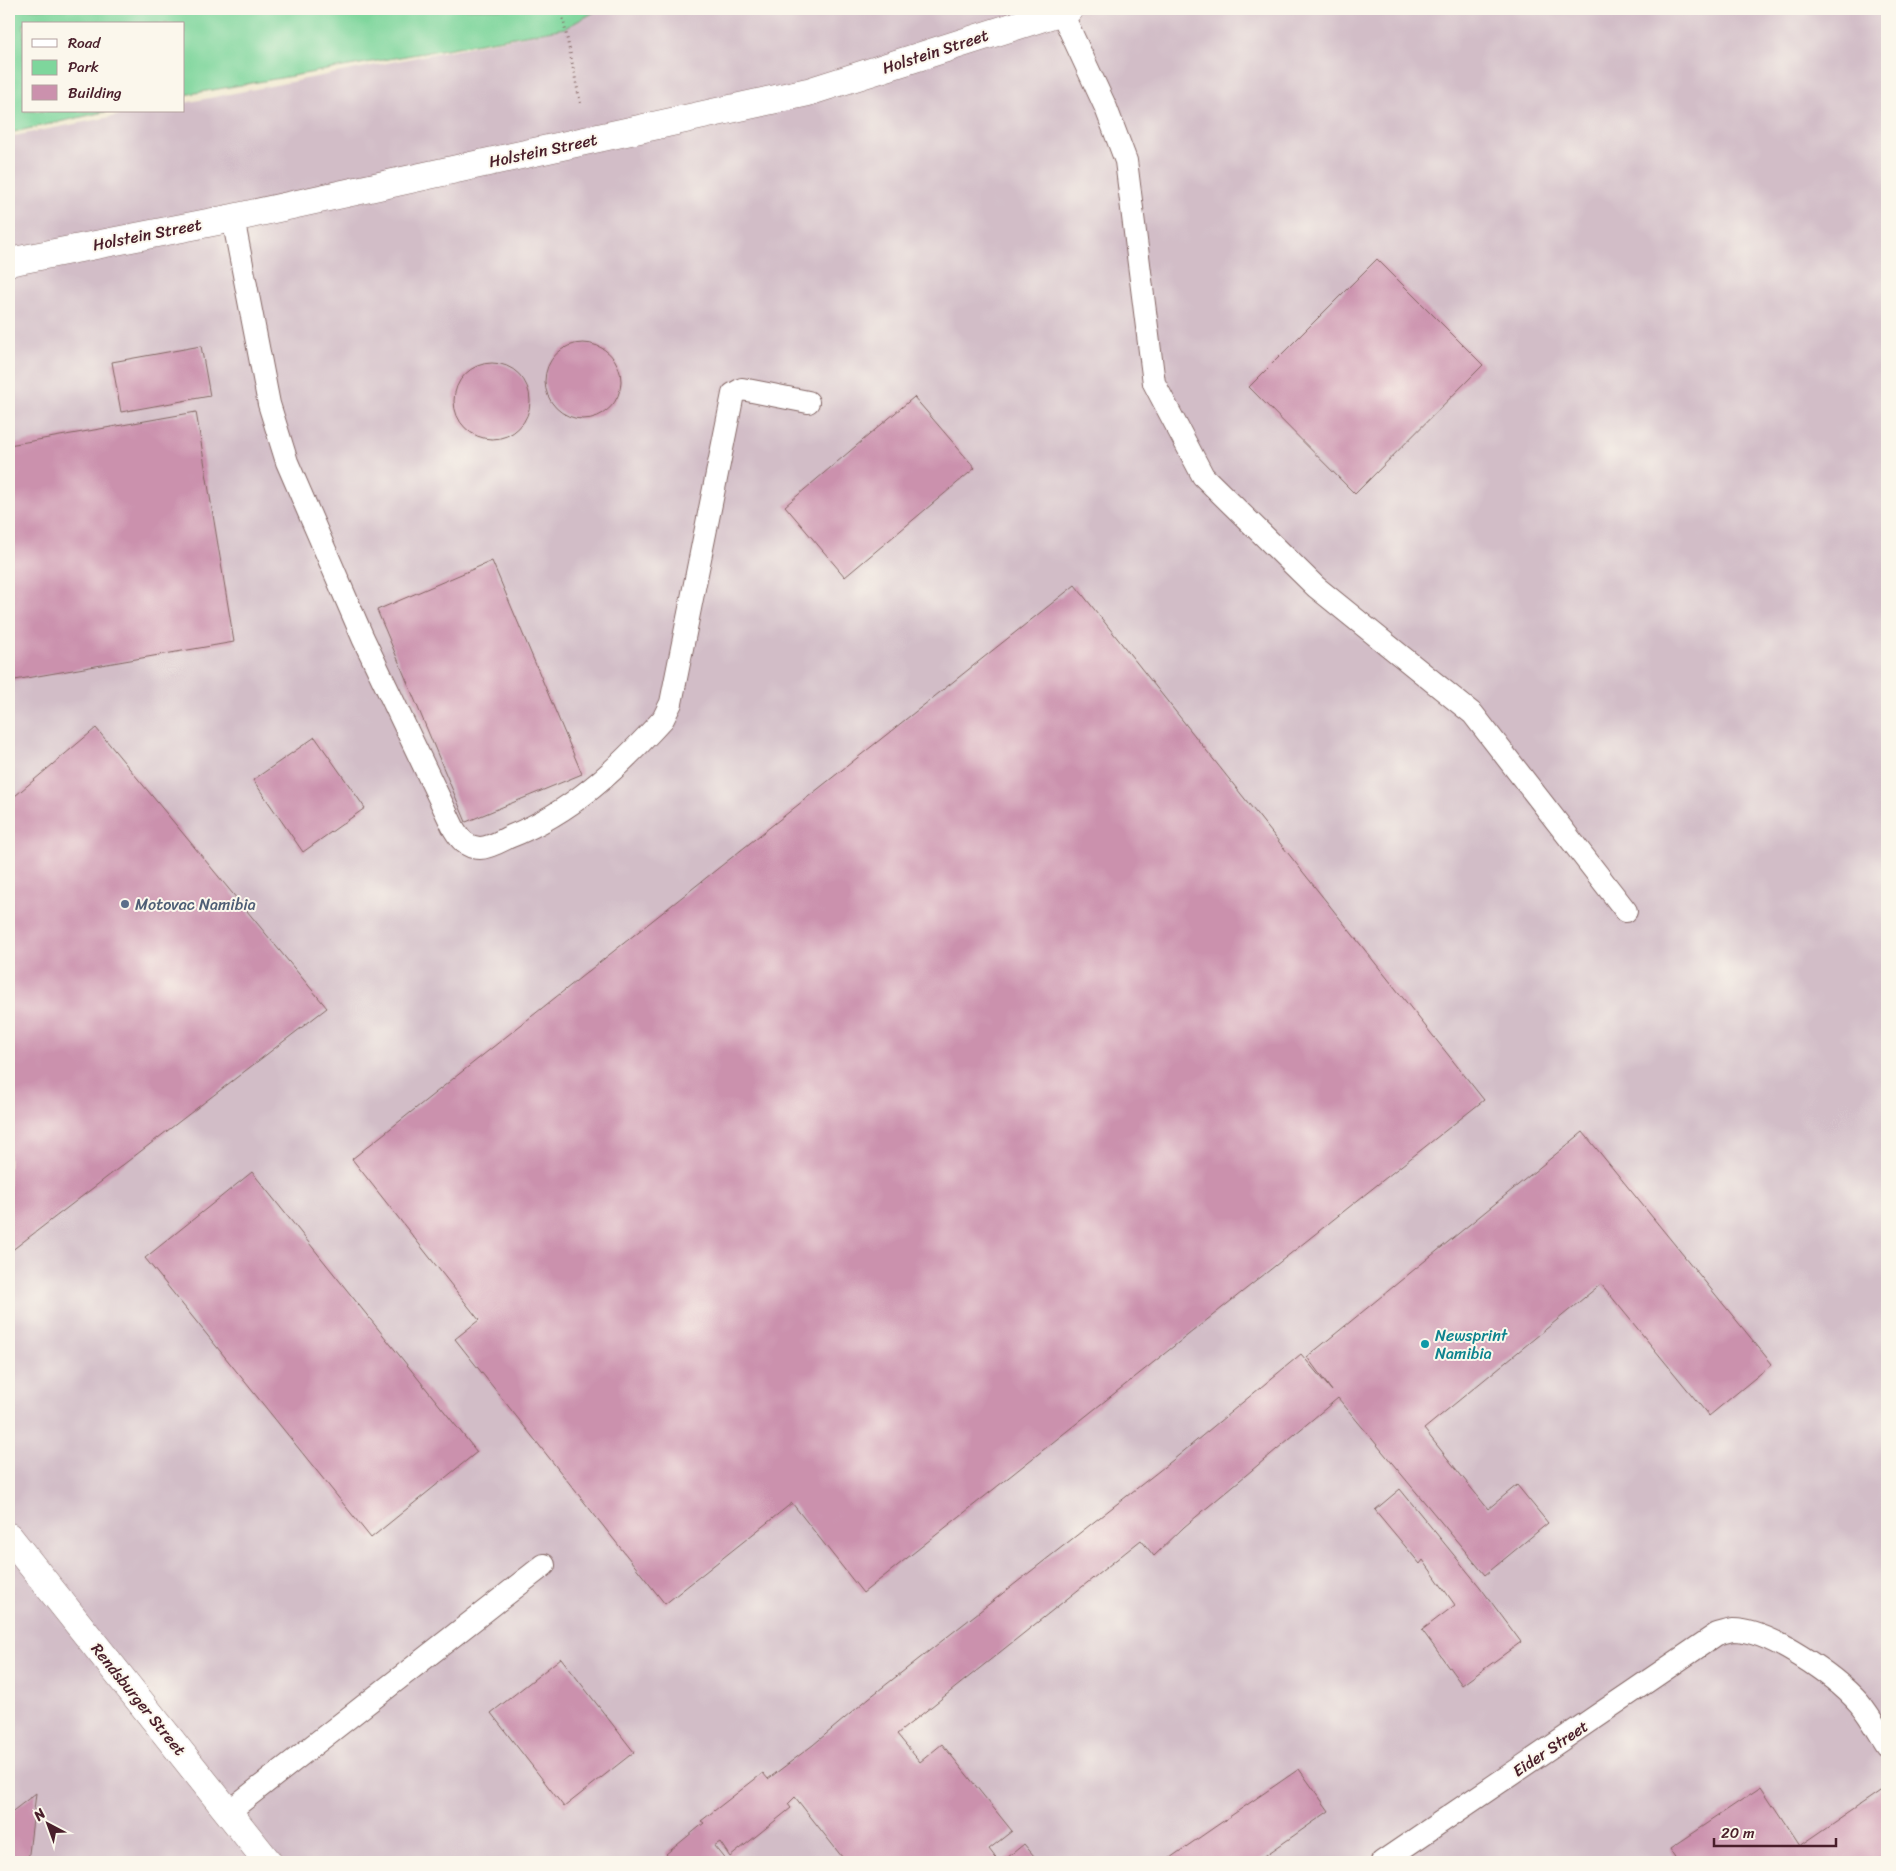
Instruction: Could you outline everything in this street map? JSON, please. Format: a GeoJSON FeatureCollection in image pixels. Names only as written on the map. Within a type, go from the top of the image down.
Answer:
{"type":"FeatureCollection","features":[{"type":"Feature","properties":{"kind":"street","name":"Holstein Street"},"geometry":{"type":"LineString","coordinates":[[9,262],[233,218],[808,92],[1065,10]]}},
{"type":"Feature","properties":{"kind":"street","name":"Rendsburger Street"},"geometry":{"type":"LineString","coordinates":[[9,1537],[268,1862]]}},
{"type":"Feature","properties":{"kind":"lane"},"geometry":{"type":"LineString","coordinates":[[1065,10],[1126,161],[1154,383],[1203,476],[1316,587],[1473,714],[1626,911]]}},
{"type":"Feature","properties":{"kind":"lane"},"geometry":{"type":"LineString","coordinates":[[233,218],[269,404],[287,462],[363,638],[454,829],[460,840],[469,846],[482,848],[531,828],[579,801],[663,719],[671,703],[733,394],[742,389],[808,402]]}},
{"type":"Feature","properties":{"kind":"lane"},"geometry":{"type":"LineString","coordinates":[[228,1812],[544,1565]]}},
{"type":"Feature","properties":{"kind":"lane","name":"Eider Street"},"geometry":{"type":"LineString","coordinates":[[1382,1862],[1717,1634],[1732,1630],[1758,1635],[1798,1654],[1843,1688],[1860,1704],[1887,1745]]}},
{"type":"Feature","properties":{"kind":"path"},"geometry":{"type":"LineString","coordinates":[[561,9],[588,141]]}},
{"type":"Feature","properties":{"kind":"shaded area"},"geometry":{"type":"Polygon","coordinates":[[[600,9],[1887,9],[1887,1862],[9,1862],[9,137],[136,112],[185,112],[185,103],[565,28],[600,9]]]}},
{"type":"Feature","properties":{"kind":"green space"},"geometry":{"type":"Polygon","coordinates":[[[9,9],[600,9],[565,28],[185,95],[185,22],[22,22],[22,112],[104,112],[9,133],[9,9]]]}},
{"type":"Feature","properties":{"kind":"building"},"geometry":{"type":"Polygon","coordinates":[[[1377,259],[1483,365],[1355,494],[1249,387],[1377,259]]]}},
{"type":"Feature","properties":{"kind":"building"},"geometry":{"type":"Polygon","coordinates":[[[591,343],[604,349],[615,360],[621,373],[619,396],[604,413],[591,419],[575,419],[562,413],[547,396],[545,373],[551,360],[568,345],[591,343]]]}},
{"type":"Feature","properties":{"kind":"building"},"geometry":{"type":"Polygon","coordinates":[[[201,346],[210,396],[121,412],[112,362],[201,346]]]}},
{"type":"Feature","properties":{"kind":"building"},"geometry":{"type":"Polygon","coordinates":[[[500,363],[513,369],[524,380],[530,393],[528,416],[513,433],[500,439],[484,439],[471,433],[456,416],[454,393],[460,380],[477,365],[500,363]]]}},
{"type":"Feature","properties":{"kind":"building"},"geometry":{"type":"Polygon","coordinates":[[[914,397],[975,468],[845,577],[785,506],[914,397]]]}},
{"type":"Feature","properties":{"kind":"building"},"geometry":{"type":"Polygon","coordinates":[[[196,412],[234,642],[9,681],[9,445],[196,412]]]}},
{"type":"Feature","properties":{"kind":"building"},"geometry":{"type":"Polygon","coordinates":[[[492,561],[582,774],[466,822],[377,610],[492,561]]]}},
{"type":"Feature","properties":{"kind":"building"},"geometry":{"type":"Polygon","coordinates":[[[1075,585],[1484,1100],[863,1593],[792,1503],[665,1604],[455,1339],[479,1320],[352,1159],[1075,585]]]}},
{"type":"Feature","properties":{"kind":"building","name":"Motovac Namibia"},"geometry":{"type":"Polygon","coordinates":[[[96,728],[327,1008],[11,1251],[9,1248],[9,801],[96,728]]]}},
{"type":"Feature","properties":{"kind":"building"},"geometry":{"type":"Polygon","coordinates":[[[315,737],[365,808],[303,852],[253,780],[315,737]]]}},
{"type":"Feature","properties":{"kind":"building"},"geometry":{"type":"Polygon","coordinates":[[[1583,1132],[1772,1364],[1709,1416],[1601,1284],[1424,1429],[1488,1509],[1517,1485],[1548,1523],[1485,1575],[1338,1398],[1184,1527],[1154,1556],[1141,1540],[897,1734],[920,1762],[942,1744],[1012,1831],[989,1849],[999,1862],[846,1862],[795,1797],[788,1804],[791,1808],[730,1857],[720,1842],[714,1846],[727,1862],[673,1862],[666,1854],[704,1823],[701,1821],[763,1773],[768,1779],[813,1745],[869,1698],[1173,1460],[1301,1354],[1332,1391],[1307,1357],[1583,1132]]]}},
{"type":"Feature","properties":{"kind":"building"},"geometry":{"type":"Polygon","coordinates":[[[252,1172],[477,1452],[371,1538],[145,1258],[252,1172]]]}},
{"type":"Feature","properties":{"kind":"building"},"geometry":{"type":"Polygon","coordinates":[[[1400,1489],[1480,1587],[1521,1642],[1462,1685],[1422,1630],[1455,1605],[1423,1560],[1420,1564],[1375,1510],[1400,1489]]]}},
{"type":"Feature","properties":{"kind":"building"},"geometry":{"type":"Polygon","coordinates":[[[561,1658],[634,1752],[564,1807],[491,1713],[561,1658]]]}},
{"type":"Feature","properties":{"kind":"building"},"geometry":{"type":"Polygon","coordinates":[[[1299,1769],[1329,1811],[1256,1862],[1164,1862],[1299,1769]]]}},
{"type":"Feature","properties":{"kind":"building"},"geometry":{"type":"Polygon","coordinates":[[[1761,1787],[1800,1846],[1886,1787],[1887,1862],[1679,1862],[1670,1848],[1761,1787]]]}},
{"type":"Feature","properties":{"kind":"building"},"geometry":{"type":"Polygon","coordinates":[[[36,1793],[28,1862],[9,1862],[9,1814],[36,1793]]]}},
{"type":"Feature","properties":{"kind":"building"},"geometry":{"type":"Polygon","coordinates":[[[1024,1844],[1039,1862],[1002,1862],[1024,1844]]]}},
{"type":"Feature","properties":{"kind":"place","name":"Motovac Namibia"},"geometry":{"type":"Point","coordinates":[125,904]}},
{"type":"Feature","properties":{"kind":"place","name":"Newsprint Namibia"},"geometry":{"type":"Point","coordinates":[1425,1344]}}]}
